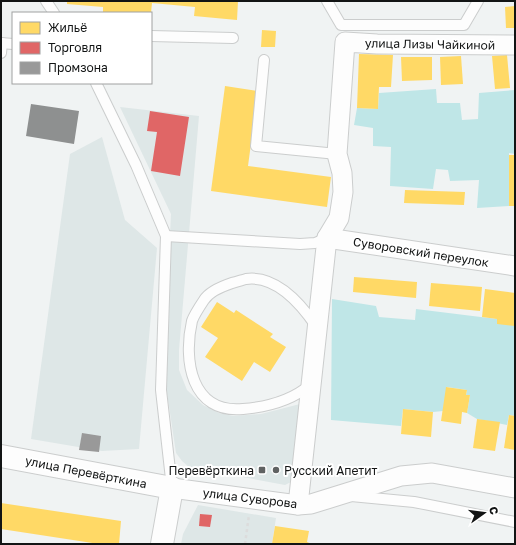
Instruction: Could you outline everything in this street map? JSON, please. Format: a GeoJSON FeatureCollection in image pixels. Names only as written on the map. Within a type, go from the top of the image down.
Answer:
{"type":"FeatureCollection","features":[{"type":"Feature","properties":{"kind":"street","name":"улица Лизы Чайкиной"},"geometry":{"type":"LineString","coordinates":[[337,154],[345,42],[376,44],[515,45]]}},
{"type":"Feature","properties":{"kind":"street"},"geometry":{"type":"LineString","coordinates":[[298,505],[327,238],[339,218],[343,192],[342,173],[337,154]]}},
{"type":"Feature","properties":{"kind":"street","name":"Суворовский переулок"},"geometry":{"type":"LineString","coordinates":[[327,238],[515,266]]}},
{"type":"Feature","properties":{"kind":"street","name":"улица Перевёрткина"},"geometry":{"type":"LineString","coordinates":[[1,456],[172,488]]}},
{"type":"Feature","properties":{"kind":"street","name":"улица Суворова"},"geometry":{"type":"LineString","coordinates":[[172,488],[298,505],[311,504],[401,476],[432,473],[515,488]]}},
{"type":"Feature","properties":{"kind":"street"},"geometry":{"type":"LineString","coordinates":[[162,544],[172,488]]}},
{"type":"Feature","properties":{"kind":"lane"},"geometry":{"type":"LineString","coordinates":[[46,1],[53,12]]}},
{"type":"Feature","properties":{"kind":"lane"},"geometry":{"type":"LineString","coordinates":[[327,1],[340,25],[375,26],[464,25],[478,1]]}},
{"type":"Feature","properties":{"kind":"lane"},"geometry":{"type":"LineString","coordinates":[[152,36],[233,38]]}},
{"type":"Feature","properties":{"kind":"lane"},"geometry":{"type":"LineString","coordinates":[[1,46],[12,44]]}},
{"type":"Feature","properties":{"kind":"lane"},"geometry":{"type":"LineString","coordinates":[[264,60],[256,146],[337,154]]}},
{"type":"Feature","properties":{"kind":"lane"},"geometry":{"type":"LineString","coordinates":[[96,84],[136,165],[166,236],[161,390],[172,488]]}},
{"type":"Feature","properties":{"kind":"lane"},"geometry":{"type":"LineString","coordinates":[[166,236],[300,244],[315,243],[327,238]]}},
{"type":"Feature","properties":{"kind":"lane"},"geometry":{"type":"LineString","coordinates":[[312,383],[294,397],[278,402],[254,408],[235,410],[222,408],[214,405],[204,398],[196,387],[191,368],[188,346],[193,320],[204,298],[223,286],[248,279],[266,281],[280,288],[308,314],[318,328]]}},
{"type":"Feature","properties":{"kind":"lane"},"geometry":{"type":"LineString","coordinates":[[341,495],[414,502],[515,522]]}},
{"type":"Feature","properties":{"kind":"path"},"geometry":{"type":"LineString","coordinates":[[245,544],[252,499]]}},
{"type":"Feature","properties":{"kind":"shaded area"},"geometry":{"type":"Polygon","coordinates":[[[436,89],[437,103],[460,103],[462,120],[478,119],[479,93],[515,90],[515,154],[509,153],[509,206],[477,208],[479,180],[450,181],[448,170],[436,169],[433,189],[390,186],[391,147],[373,146],[373,128],[354,125],[357,108],[378,109],[379,93],[436,89]]]}},
{"type":"Feature","properties":{"kind":"shaded area"},"geometry":{"type":"Polygon","coordinates":[[[120,107],[199,116],[179,350],[179,370],[187,390],[203,405],[219,413],[233,416],[261,414],[300,404],[293,481],[285,485],[189,467],[176,453],[166,386],[171,214],[120,107]]]}},
{"type":"Feature","properties":{"kind":"shaded area"},"geometry":{"type":"Polygon","coordinates":[[[102,137],[125,220],[157,248],[139,449],[102,451],[31,439],[70,154],[102,137]]]}},
{"type":"Feature","properties":{"kind":"shaded area"},"geometry":{"type":"Polygon","coordinates":[[[332,299],[376,306],[379,317],[415,320],[416,309],[497,319],[515,326],[515,416],[509,415],[507,425],[477,419],[467,413],[470,395],[466,395],[467,390],[447,387],[443,411],[433,412],[403,409],[401,426],[331,420],[332,299]]]}},
{"type":"Feature","properties":{"kind":"shaded area"},"geometry":{"type":"Polygon","coordinates":[[[198,505],[276,518],[272,544],[181,544],[183,534],[198,505]]]}},
{"type":"Feature","properties":{"kind":"building: Жильё"},"geometry":{"type":"Polygon","coordinates":[[[67,1],[238,1],[237,20],[194,16],[195,7],[152,3],[151,12],[103,12],[103,7],[67,4],[67,1]]]}},
{"type":"Feature","properties":{"kind":"building: Жильё"},"geometry":{"type":"Polygon","coordinates":[[[515,6],[515,28],[506,28],[505,7],[515,6]]]}},
{"type":"Feature","properties":{"kind":"building: Жильё"},"geometry":{"type":"Polygon","coordinates":[[[262,30],[276,31],[275,47],[261,47],[262,30]]]}},
{"type":"Feature","properties":{"kind":"building: Жильё"},"geometry":{"type":"Polygon","coordinates":[[[359,54],[393,55],[391,87],[379,87],[378,109],[357,108],[359,54]]]}},
{"type":"Feature","properties":{"kind":"building: Жильё"},"geometry":{"type":"Polygon","coordinates":[[[507,55],[510,88],[495,89],[492,56],[507,55]]]}},
{"type":"Feature","properties":{"kind":"building: Жильё"},"geometry":{"type":"Polygon","coordinates":[[[461,56],[463,84],[441,85],[440,57],[461,56]]]}},
{"type":"Feature","properties":{"kind":"building: Жильё"},"geometry":{"type":"Polygon","coordinates":[[[401,57],[432,57],[432,80],[402,81],[401,57]]]}},
{"type":"Feature","properties":{"kind":"building: Жильё"},"geometry":{"type":"Polygon","coordinates":[[[225,86],[258,91],[248,166],[331,177],[327,207],[211,191],[225,86]]]}},
{"type":"Feature","properties":{"kind":"building: Жильё"},"geometry":{"type":"Polygon","coordinates":[[[509,155],[515,155],[515,206],[509,206],[509,155]]]}},
{"type":"Feature","properties":{"kind":"building: Жильё"},"geometry":{"type":"Polygon","coordinates":[[[405,190],[465,192],[464,205],[404,203],[405,190]]]}},
{"type":"Feature","properties":{"kind":"building: Жильё"},"geometry":{"type":"Polygon","coordinates":[[[354,277],[417,282],[416,298],[353,292],[354,277]]]}},
{"type":"Feature","properties":{"kind":"building: Жильё"},"geometry":{"type":"Polygon","coordinates":[[[431,283],[482,287],[480,311],[429,306],[431,283]]]}},
{"type":"Feature","properties":{"kind":"building: Жильё"},"geometry":{"type":"Polygon","coordinates":[[[485,289],[515,293],[515,326],[497,324],[497,319],[482,317],[485,289]]]}},
{"type":"Feature","properties":{"kind":"building: Жильё"},"geometry":{"type":"Polygon","coordinates":[[[217,302],[234,313],[236,310],[273,334],[270,337],[286,347],[270,372],[254,362],[242,381],[205,357],[218,338],[201,327],[217,302]]]}},
{"type":"Feature","properties":{"kind":"building: Жильё"},"geometry":{"type":"Polygon","coordinates":[[[446,387],[467,390],[466,395],[470,395],[467,413],[462,412],[461,424],[441,421],[446,387]]]}},
{"type":"Feature","properties":{"kind":"building: Жильё"},"geometry":{"type":"Polygon","coordinates":[[[403,409],[433,412],[431,437],[401,434],[403,409]]]}},
{"type":"Feature","properties":{"kind":"building: Жильё"},"geometry":{"type":"Polygon","coordinates":[[[509,415],[515,416],[515,450],[504,448],[509,415]]]}},
{"type":"Feature","properties":{"kind":"building: Жильё"},"geometry":{"type":"Polygon","coordinates":[[[477,419],[500,422],[495,451],[473,448],[477,419]]]}},
{"type":"Feature","properties":{"kind":"building: Жильё"},"geometry":{"type":"Polygon","coordinates":[[[1,503],[121,521],[119,544],[99,544],[1,529],[1,503]]]}},
{"type":"Feature","properties":{"kind":"building: Жильё"},"geometry":{"type":"Polygon","coordinates":[[[275,526],[309,531],[307,542],[312,544],[272,544],[275,526]]]}},
{"type":"Feature","properties":{"kind":"building: Торговля"},"geometry":{"type":"Polygon","coordinates":[[[150,111],[189,117],[180,176],[151,171],[157,132],[147,131],[150,111]]]}},
{"type":"Feature","properties":{"kind":"building: Торговля"},"geometry":{"type":"Polygon","coordinates":[[[200,514],[212,515],[210,527],[199,526],[200,514]]]}},
{"type":"Feature","properties":{"kind":"building: Промзона"},"geometry":{"type":"Polygon","coordinates":[[[82,433],[101,436],[99,452],[79,450],[82,433]]]}},
{"type":"Feature","properties":{"kind":"building: Прочее"},"geometry":{"type":"Polygon","coordinates":[[[31,104],[79,111],[74,144],[26,136],[31,104]]]}},
{"type":"Feature","properties":{"kind":"place","name":"Перевёрткина"},"geometry":{"type":"Point","coordinates":[262,470]}},
{"type":"Feature","properties":{"kind":"place","name":"Русский Апетит"},"geometry":{"type":"Point","coordinates":[276,470]}}]}
